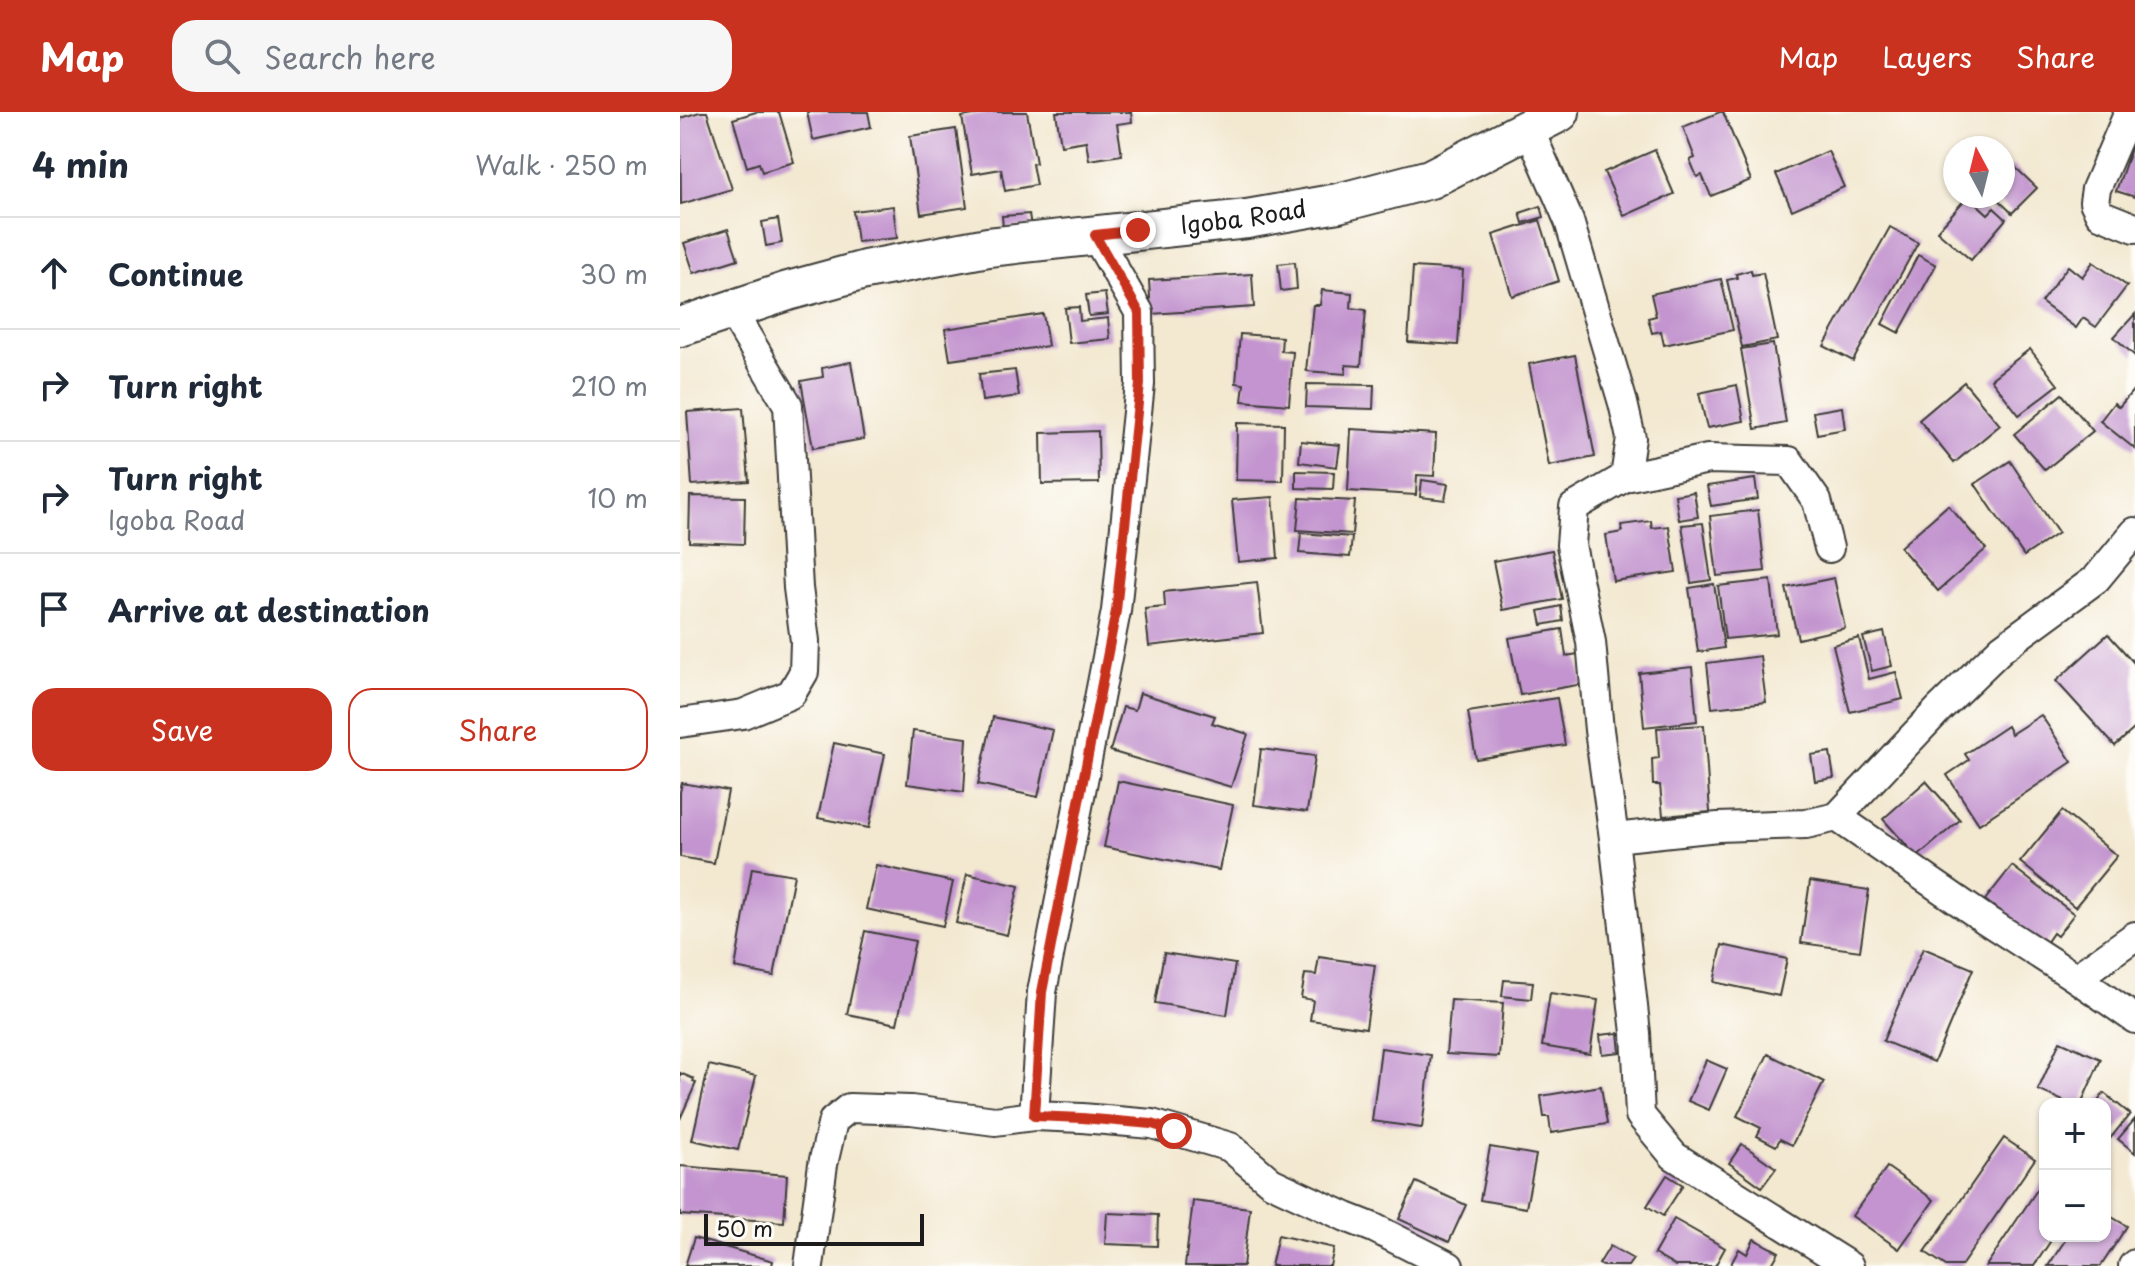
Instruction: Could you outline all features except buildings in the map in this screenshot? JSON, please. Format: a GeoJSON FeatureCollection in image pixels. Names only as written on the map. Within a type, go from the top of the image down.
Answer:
{"type":"FeatureCollection","features":[{"type":"Feature","properties":{"kind":"street"},"geometry":{"type":"LineString","coordinates":[[2129,112],[2096,189],[2094,202],[2100,214],[2135,228]]}},
{"type":"Feature","properties":{"kind":"street"},"geometry":{"type":"LineString","coordinates":[[1545,120],[1569,221],[1631,438],[1625,477]]}},
{"type":"Feature","properties":{"kind":"street","name":"Igoba Road"},"geometry":{"type":"LineString","coordinates":[[680,327],[788,291],[865,270],[988,247],[1247,219],[1338,203],[1430,179],[1545,120]]}},
{"type":"Feature","properties":{"kind":"street"},"geometry":{"type":"LineString","coordinates":[[1034,1116],[1042,992],[1116,611],[1140,384],[1139,312],[1095,235]]}},
{"type":"Feature","properties":{"kind":"street"},"geometry":{"type":"LineString","coordinates":[[680,723],[743,714],[791,694],[804,672],[805,641],[798,588],[788,405],[731,310]]}},
{"type":"Feature","properties":{"kind":"street"},"geometry":{"type":"LineString","coordinates":[[1829,548],[1817,501],[1789,461],[1708,459],[1625,477],[1574,507],[1571,545],[1591,642],[1636,1033],[1640,1115],[1674,1156],[1849,1266]]}},
{"type":"Feature","properties":{"kind":"street"},"geometry":{"type":"LineString","coordinates":[[1614,838],[1718,827],[1806,824],[1837,817],[2002,648],[2096,579],[2135,532]]}},
{"type":"Feature","properties":{"kind":"street"},"geometry":{"type":"LineString","coordinates":[[1837,817],[2135,1019]]}},
{"type":"Feature","properties":{"kind":"street"},"geometry":{"type":"LineString","coordinates":[[2076,978],[2135,936]]}},
{"type":"Feature","properties":{"kind":"street"},"geometry":{"type":"LineString","coordinates":[[809,1266],[823,1164],[833,1121],[849,1108],[911,1110],[995,1121],[1034,1116],[1152,1124],[1230,1147],[1271,1182],[1449,1266]]}},
{"type":"Feature","properties":{"kind":"route"},"geometry":{"type":"LineString","coordinates":[[1138,230],[1095,235],[1139,312],[1140,384],[1116,611],[1042,992],[1034,1116],[1152,1124],[1174,1131]]}}]}
